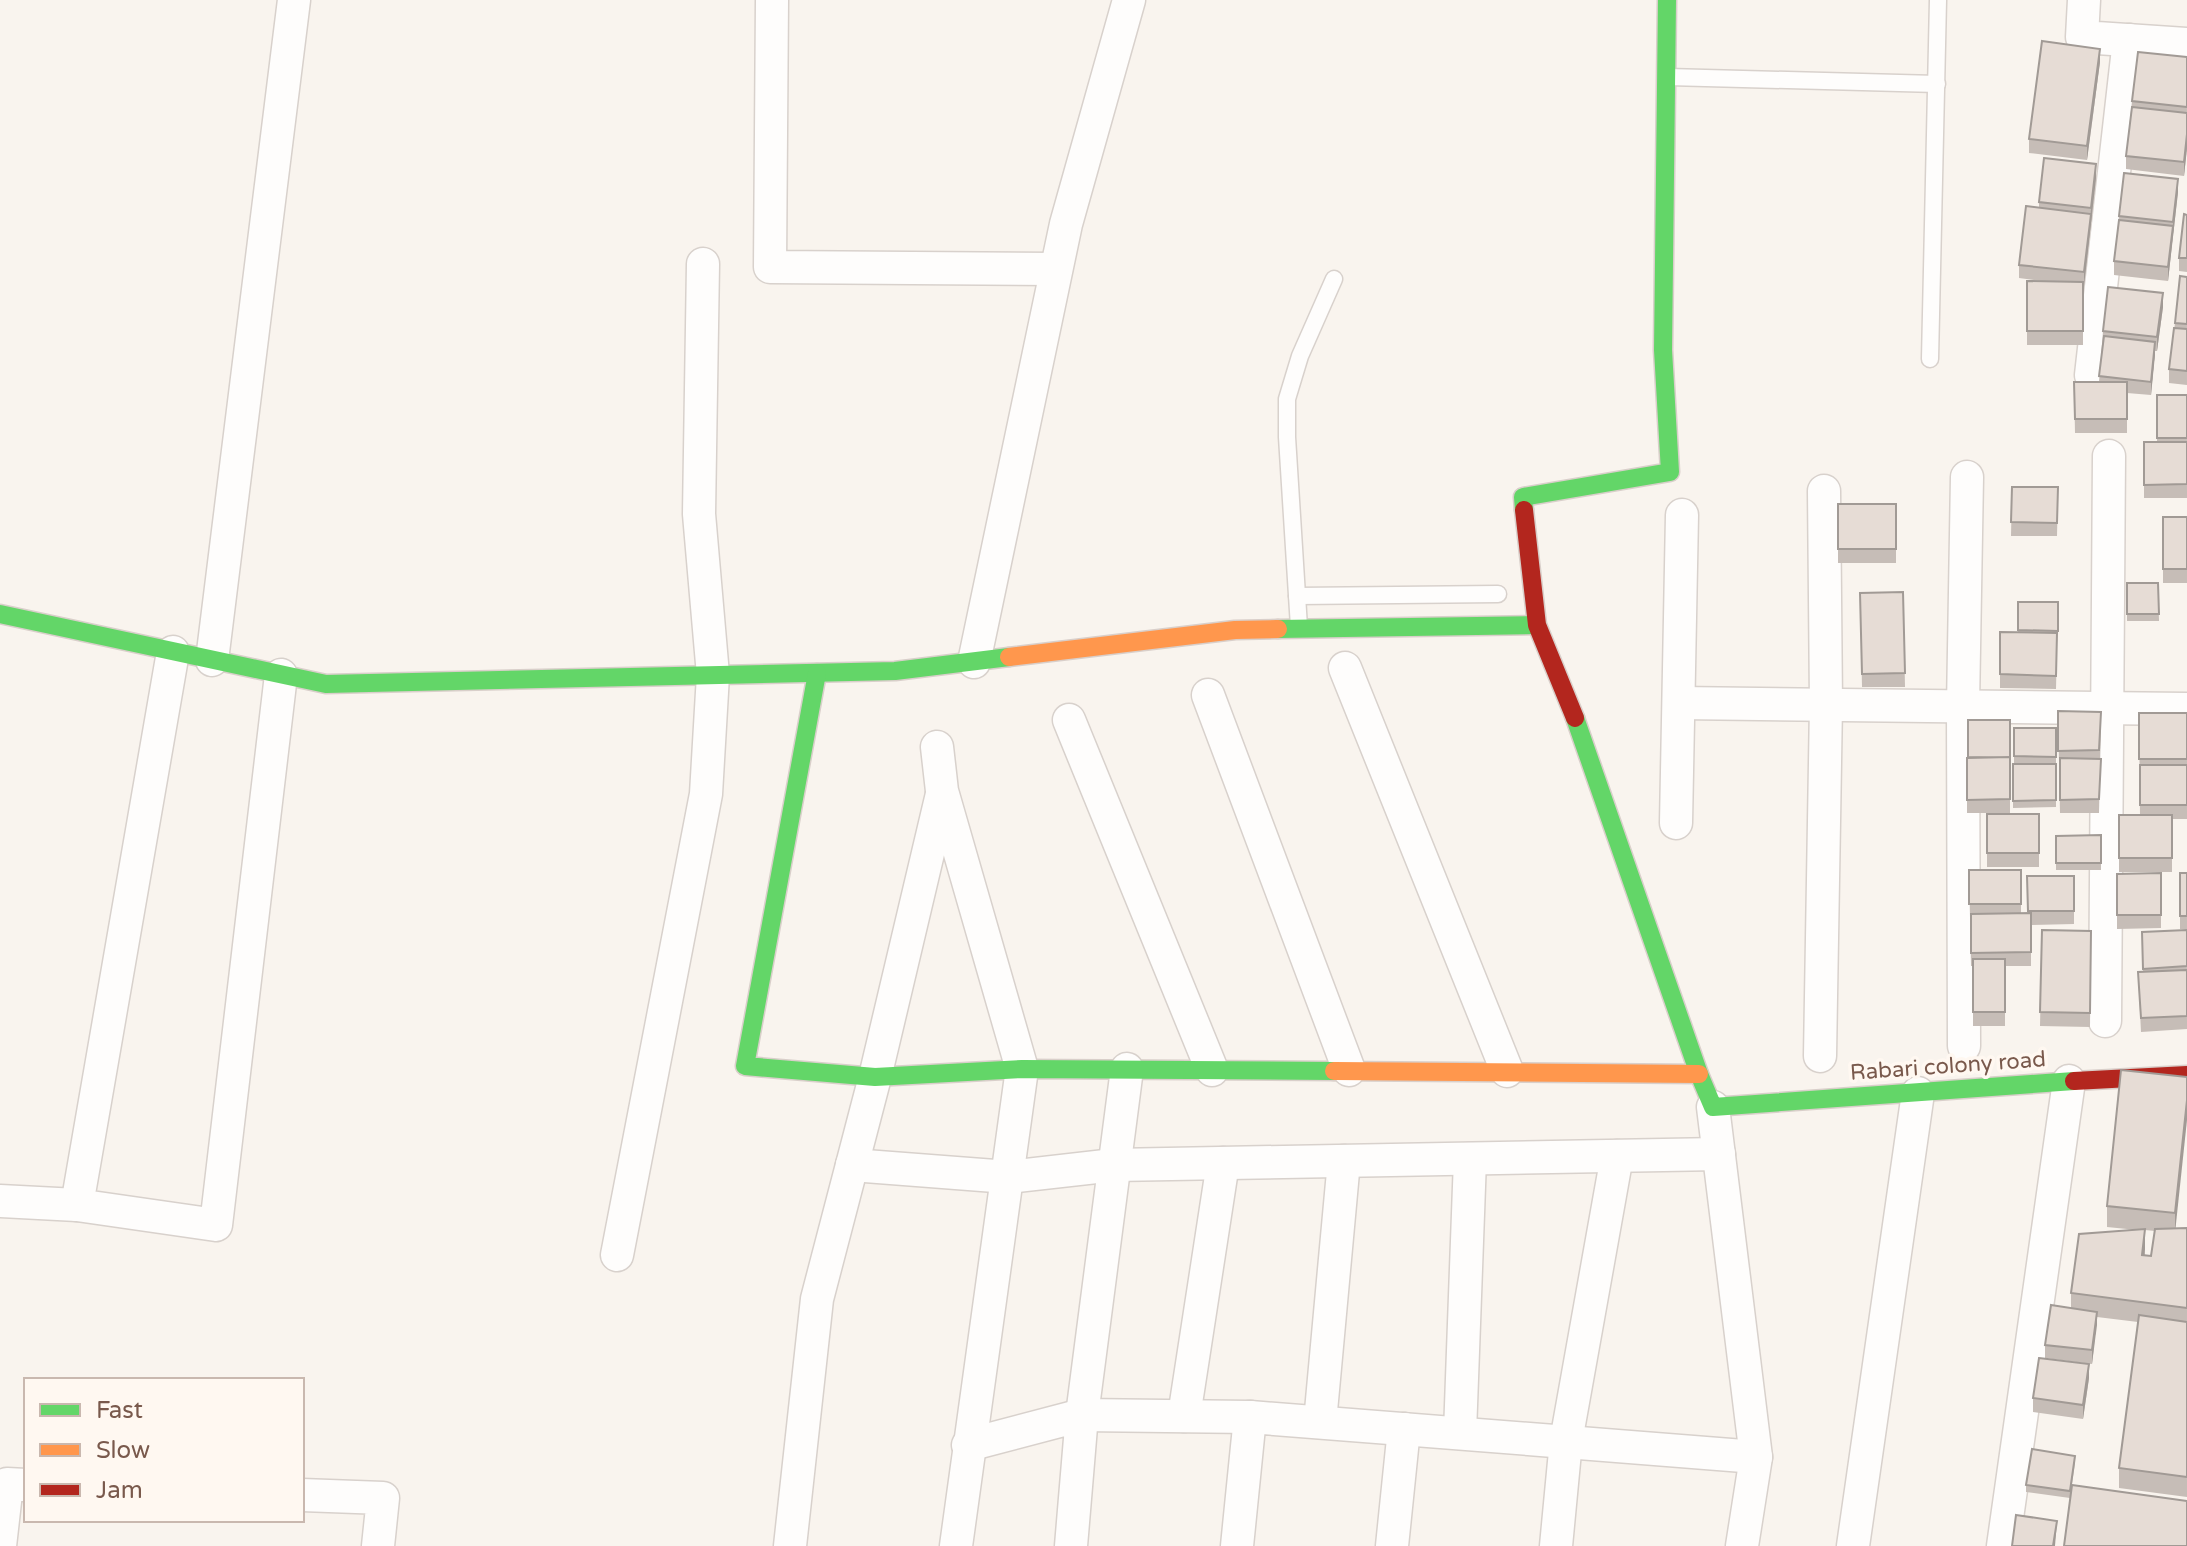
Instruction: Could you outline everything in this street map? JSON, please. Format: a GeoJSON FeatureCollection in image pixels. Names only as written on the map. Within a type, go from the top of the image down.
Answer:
{"type":"FeatureCollection","features":[{"type":"Feature","properties":{"kind":"street"},"geometry":{"type":"LineString","coordinates":[[212,660],[294,0]]}},
{"type":"Feature","properties":{"kind":"street"},"geometry":{"type":"LineString","coordinates":[[772,0],[770,267],[1056,269]]}},
{"type":"Feature","properties":{"kind":"street"},"geometry":{"type":"LineString","coordinates":[[974,662],[1066,224],[1129,0]]}},
{"type":"Feature","properties":{"kind":"street"},"geometry":{"type":"LineString","coordinates":[[1667,0],[1663,350],[1670,472],[1523,497],[1537,625],[1581,734],[1713,1107],[1756,1457],[1742,1546]]}},
{"type":"Feature","properties":{"kind":"street"},"geometry":{"type":"LineString","coordinates":[[2084,0],[2082,37],[2187,44]]}},
{"type":"Feature","properties":{"kind":"street"},"geometry":{"type":"LineString","coordinates":[[2091,375],[2129,40]]}},
{"type":"Feature","properties":{"kind":"street"},"geometry":{"type":"LineString","coordinates":[[617,1255],[706,794],[713,675],[699,514],[703,264]]}},
{"type":"Feature","properties":{"kind":"street"},"geometry":{"type":"LineString","coordinates":[[2105,1021],[2109,456]]}},
{"type":"Feature","properties":{"kind":"street"},"geometry":{"type":"LineString","coordinates":[[1964,1046],[1963,706],[1967,477]]}},
{"type":"Feature","properties":{"kind":"street"},"geometry":{"type":"LineString","coordinates":[[1820,1056],[1826,704],[1824,491]]}},
{"type":"Feature","properties":{"kind":"street"},"geometry":{"type":"LineString","coordinates":[[1676,823],[1682,515]]}},
{"type":"Feature","properties":{"kind":"street"},"geometry":{"type":"LineString","coordinates":[[0,614],[326,684],[895,671],[1235,630],[1537,625]]}},
{"type":"Feature","properties":{"kind":"street"},"geometry":{"type":"LineString","coordinates":[[77,1205],[173,652]]}},
{"type":"Feature","properties":{"kind":"street"},"geometry":{"type":"LineString","coordinates":[[1345,668],[1507,1071]]}},
{"type":"Feature","properties":{"kind":"street"},"geometry":{"type":"LineString","coordinates":[[817,673],[745,1066],[875,1077],[1022,1069],[1699,1074]]}},
{"type":"Feature","properties":{"kind":"street"},"geometry":{"type":"LineString","coordinates":[[0,1201],[77,1205],[216,1225],[281,675]]}},
{"type":"Feature","properties":{"kind":"street"},"geometry":{"type":"LineString","coordinates":[[1208,695],[1349,1070]]}},
{"type":"Feature","properties":{"kind":"street"},"geometry":{"type":"LineString","coordinates":[[1679,703],[2187,709]]}},
{"type":"Feature","properties":{"kind":"street"},"geometry":{"type":"LineString","coordinates":[[1069,720],[1212,1070]]}},
{"type":"Feature","properties":{"kind":"street"},"geometry":{"type":"LineString","coordinates":[[937,747],[942,791],[1022,1069],[956,1546]]}},
{"type":"Feature","properties":{"kind":"street"},"geometry":{"type":"LineString","coordinates":[[790,1546],[817,1299],[875,1077],[942,791]]}},
{"type":"Feature","properties":{"kind":"street"},"geometry":{"type":"LineString","coordinates":[[1071,1546],[1082,1415],[1127,1069]]}},
{"type":"Feature","properties":{"kind":"street","name":"Rabari colony road"},"geometry":{"type":"LineString","coordinates":[[1713,1107],[2187,1075]]}},
{"type":"Feature","properties":{"kind":"street"},"geometry":{"type":"LineString","coordinates":[[2003,1546],[2069,1081]]}},
{"type":"Feature","properties":{"kind":"street"},"geometry":{"type":"LineString","coordinates":[[1853,1546],[1918,1093]]}},
{"type":"Feature","properties":{"kind":"street"},"geometry":{"type":"LineString","coordinates":[[852,1165],[1008,1177],[1114,1165],[1719,1154]]}},
{"type":"Feature","properties":{"kind":"street"},"geometry":{"type":"LineString","coordinates":[[1556,1546],[1566,1441],[1617,1156]]}},
{"type":"Feature","properties":{"kind":"street"},"geometry":{"type":"LineString","coordinates":[[1460,1433],[1470,1159]]}},
{"type":"Feature","properties":{"kind":"street"},"geometry":{"type":"LineString","coordinates":[[1320,1422],[1344,1161]]}},
{"type":"Feature","properties":{"kind":"street"},"geometry":{"type":"LineString","coordinates":[[1184,1416],[1223,1163]]}},
{"type":"Feature","properties":{"kind":"street"},"geometry":{"type":"LineString","coordinates":[[968,1445],[1082,1415],[1250,1417],[1756,1457]]}},
{"type":"Feature","properties":{"kind":"street"},"geometry":{"type":"LineString","coordinates":[[1237,1546],[1250,1417]]}},
{"type":"Feature","properties":{"kind":"street"},"geometry":{"type":"LineString","coordinates":[[1392,1546],[1404,1429]]}},
{"type":"Feature","properties":{"kind":"street"},"geometry":{"type":"LineString","coordinates":[[0,1546],[7,1484],[24,1485]]}},
{"type":"Feature","properties":{"kind":"street"},"geometry":{"type":"LineString","coordinates":[[304,1495],[383,1498],[378,1546]]}},
{"type":"Feature","properties":{"kind":"lane"},"geometry":{"type":"LineString","coordinates":[[1930,359],[1938,0]]}},
{"type":"Feature","properties":{"kind":"lane"},"geometry":{"type":"LineString","coordinates":[[1666,77],[1937,84]]}},
{"type":"Feature","properties":{"kind":"lane"},"geometry":{"type":"LineString","coordinates":[[1299,629],[1287,399],[1300,356],[1334,279]]}},
{"type":"Feature","properties":{"kind":"lane"},"geometry":{"type":"LineString","coordinates":[[1297,596],[1498,594]]}},
{"type":"Feature","properties":{"kind":"building"},"geometry":{"type":"Polygon","coordinates":[[[2042,41],[2100,49],[2087,146],[2029,139],[2042,41]]]}},
{"type":"Feature","properties":{"kind":"building"},"geometry":{"type":"Polygon","coordinates":[[[2138,52],[2187,57],[2187,107],[2132,101],[2138,52]]]}},
{"type":"Feature","properties":{"kind":"building"},"geometry":{"type":"Polygon","coordinates":[[[2132,107],[2187,113],[2184,162],[2126,156],[2132,107]]]}},
{"type":"Feature","properties":{"kind":"building"},"geometry":{"type":"Polygon","coordinates":[[[2044,158],[2096,164],[2091,208],[2039,202],[2044,158]]]}},
{"type":"Feature","properties":{"kind":"building"},"geometry":{"type":"Polygon","coordinates":[[[2124,173],[2178,179],[2173,222],[2119,216],[2124,173]]]}},
{"type":"Feature","properties":{"kind":"building"},"geometry":{"type":"Polygon","coordinates":[[[2026,206],[2091,214],[2084,272],[2019,265],[2026,206]]]}},
{"type":"Feature","properties":{"kind":"building"},"geometry":{"type":"Polygon","coordinates":[[[2184,214],[2187,215],[2187,258],[2179,258],[2184,214]]]}},
{"type":"Feature","properties":{"kind":"building"},"geometry":{"type":"Polygon","coordinates":[[[2119,220],[2173,226],[2168,267],[2114,261],[2119,220]]]}},
{"type":"Feature","properties":{"kind":"building"},"geometry":{"type":"Polygon","coordinates":[[[2180,276],[2187,277],[2187,324],[2175,323],[2180,276]]]}},
{"type":"Feature","properties":{"kind":"building"},"geometry":{"type":"Polygon","coordinates":[[[2027,281],[2083,282],[2083,331],[2027,331],[2027,281]]]}},
{"type":"Feature","properties":{"kind":"building"},"geometry":{"type":"Polygon","coordinates":[[[2108,287],[2163,293],[2157,337],[2103,331],[2108,287]]]}},
{"type":"Feature","properties":{"kind":"building"},"geometry":{"type":"Polygon","coordinates":[[[2174,328],[2187,329],[2187,371],[2169,369],[2174,328]]]}},
{"type":"Feature","properties":{"kind":"building"},"geometry":{"type":"Polygon","coordinates":[[[2104,336],[2155,342],[2151,382],[2099,376],[2104,336]]]}},
{"type":"Feature","properties":{"kind":"building"},"geometry":{"type":"Polygon","coordinates":[[[2074,382],[2127,382],[2127,419],[2075,419],[2074,382]]]}},
{"type":"Feature","properties":{"kind":"building"},"geometry":{"type":"Polygon","coordinates":[[[2157,395],[2187,395],[2187,438],[2157,438],[2157,395]]]}},
{"type":"Feature","properties":{"kind":"building"},"geometry":{"type":"Polygon","coordinates":[[[2144,442],[2187,442],[2187,484],[2144,485],[2144,442]]]}},
{"type":"Feature","properties":{"kind":"building"},"geometry":{"type":"Polygon","coordinates":[[[2012,487],[2058,487],[2057,523],[2011,522],[2012,487]]]}},
{"type":"Feature","properties":{"kind":"building"},"geometry":{"type":"Polygon","coordinates":[[[1838,504],[1896,504],[1896,549],[1838,549],[1838,504]]]}},
{"type":"Feature","properties":{"kind":"building"},"geometry":{"type":"Polygon","coordinates":[[[2163,517],[2187,517],[2187,569],[2163,569],[2163,517]]]}},
{"type":"Feature","properties":{"kind":"building"},"geometry":{"type":"Polygon","coordinates":[[[2127,583],[2158,583],[2159,614],[2127,614],[2127,583]]]}},
{"type":"Feature","properties":{"kind":"building"},"geometry":{"type":"Polygon","coordinates":[[[1903,592],[1905,673],[1862,674],[1860,593],[1903,592]]]}},
{"type":"Feature","properties":{"kind":"building"},"geometry":{"type":"Polygon","coordinates":[[[2018,602],[2058,602],[2058,631],[2018,630],[2018,602]]]}},
{"type":"Feature","properties":{"kind":"building"},"geometry":{"type":"Polygon","coordinates":[[[2000,632],[2057,633],[2056,676],[2000,674],[2000,632]]]}},
{"type":"Feature","properties":{"kind":"building"},"geometry":{"type":"Polygon","coordinates":[[[2058,711],[2101,712],[2099,750],[2058,751],[2058,711]]]}},
{"type":"Feature","properties":{"kind":"building"},"geometry":{"type":"Polygon","coordinates":[[[2139,713],[2187,713],[2187,759],[2139,759],[2139,713]]]}},
{"type":"Feature","properties":{"kind":"building"},"geometry":{"type":"Polygon","coordinates":[[[1968,720],[2010,720],[2010,758],[1968,757],[1968,720]]]}},
{"type":"Feature","properties":{"kind":"building"},"geometry":{"type":"Polygon","coordinates":[[[2014,728],[2056,728],[2056,757],[2014,756],[2014,728]]]}},
{"type":"Feature","properties":{"kind":"building"},"geometry":{"type":"Polygon","coordinates":[[[2010,757],[2010,799],[1967,800],[1967,758],[2010,757]]]}},
{"type":"Feature","properties":{"kind":"building"},"geometry":{"type":"Polygon","coordinates":[[[2060,758],[2101,759],[2099,799],[2060,800],[2060,758]]]}},
{"type":"Feature","properties":{"kind":"building"},"geometry":{"type":"Polygon","coordinates":[[[2013,764],[2056,764],[2056,800],[2013,801],[2013,764]]]}},
{"type":"Feature","properties":{"kind":"building"},"geometry":{"type":"Polygon","coordinates":[[[2140,765],[2187,765],[2187,805],[2140,805],[2140,765]]]}},
{"type":"Feature","properties":{"kind":"building"},"geometry":{"type":"Polygon","coordinates":[[[1987,814],[2039,814],[2039,853],[1987,853],[1987,814]]]}},
{"type":"Feature","properties":{"kind":"building"},"geometry":{"type":"Polygon","coordinates":[[[2119,815],[2172,815],[2172,858],[2119,858],[2119,815]]]}},
{"type":"Feature","properties":{"kind":"building"},"geometry":{"type":"Polygon","coordinates":[[[2101,835],[2101,863],[2056,863],[2056,836],[2101,835]]]}},
{"type":"Feature","properties":{"kind":"building"},"geometry":{"type":"Polygon","coordinates":[[[1969,870],[2021,870],[2021,904],[1969,904],[1969,870]]]}},
{"type":"Feature","properties":{"kind":"building"},"geometry":{"type":"Polygon","coordinates":[[[2161,873],[2161,915],[2117,915],[2117,874],[2161,873]]]}},
{"type":"Feature","properties":{"kind":"building"},"geometry":{"type":"Polygon","coordinates":[[[2180,873],[2187,873],[2187,916],[2180,916],[2180,873]]]}},
{"type":"Feature","properties":{"kind":"building"},"geometry":{"type":"Polygon","coordinates":[[[2027,876],[2074,876],[2074,911],[2028,911],[2027,876]]]}},
{"type":"Feature","properties":{"kind":"building"},"geometry":{"type":"Polygon","coordinates":[[[2031,913],[2031,952],[1971,953],[1971,914],[2031,913]]]}},
{"type":"Feature","properties":{"kind":"building"},"geometry":{"type":"Polygon","coordinates":[[[2042,930],[2091,931],[2090,1013],[2040,1012],[2042,930]]]}},
{"type":"Feature","properties":{"kind":"building"},"geometry":{"type":"Polygon","coordinates":[[[2187,930],[2187,966],[2143,969],[2142,932],[2187,930]]]}},
{"type":"Feature","properties":{"kind":"building"},"geometry":{"type":"Polygon","coordinates":[[[1973,959],[2005,959],[2005,1012],[1973,1012],[1973,959]]]}},
{"type":"Feature","properties":{"kind":"building"},"geometry":{"type":"Polygon","coordinates":[[[2187,970],[2187,1016],[2141,1018],[2138,972],[2187,970]]]}},
{"type":"Feature","properties":{"kind":"building"},"geometry":{"type":"Polygon","coordinates":[[[2121,1070],[2187,1077],[2175,1213],[2107,1206],[2121,1070]]]}},
{"type":"Feature","properties":{"kind":"building"},"geometry":{"type":"Polygon","coordinates":[[[2187,1228],[2187,1308],[2071,1293],[2079,1234],[2145,1229],[2142,1255],[2151,1256],[2155,1229],[2187,1228]]]}},
{"type":"Feature","properties":{"kind":"building"},"geometry":{"type":"Polygon","coordinates":[[[2051,1305],[2097,1312],[2092,1350],[2045,1345],[2051,1305]]]}},
{"type":"Feature","properties":{"kind":"building"},"geometry":{"type":"Polygon","coordinates":[[[2139,1315],[2187,1322],[2187,1477],[2119,1468],[2139,1315]]]}},
{"type":"Feature","properties":{"kind":"building"},"geometry":{"type":"Polygon","coordinates":[[[2039,1358],[2089,1364],[2083,1405],[2033,1398],[2039,1358]]]}},
{"type":"Feature","properties":{"kind":"building"},"geometry":{"type":"Polygon","coordinates":[[[2032,1449],[2075,1456],[2070,1491],[2026,1485],[2032,1449]]]}},
{"type":"Feature","properties":{"kind":"building"},"geometry":{"type":"Polygon","coordinates":[[[2072,1485],[2187,1501],[2187,1546],[2064,1546],[2072,1485]]]}},
{"type":"Feature","properties":{"kind":"building"},"geometry":{"type":"Polygon","coordinates":[[[2016,1515],[2057,1521],[2053,1546],[2012,1546],[2016,1515]]]}},
{"type":"Feature","properties":{"kind":"traffic: fast"},"geometry":{"type":"LineString","coordinates":[[1524,510],[1523,497],[1670,472],[1663,350],[1667,0]]}},
{"type":"Feature","properties":{"kind":"traffic: fast"},"geometry":{"type":"LineString","coordinates":[[0,614],[326,684],[895,671],[1009,657]]}},
{"type":"Feature","properties":{"kind":"traffic: fast"},"geometry":{"type":"LineString","coordinates":[[1278,629],[1537,625]]}},
{"type":"Feature","properties":{"kind":"traffic: fast"},"geometry":{"type":"LineString","coordinates":[[817,673],[745,1066],[875,1077],[1022,1069],[1334,1071]]}},
{"type":"Feature","properties":{"kind":"traffic: fast"},"geometry":{"type":"LineString","coordinates":[[1575,718],[1713,1107],[2074,1081]]}},
{"type":"Feature","properties":{"kind":"traffic: slow"},"geometry":{"type":"LineString","coordinates":[[1009,657],[1235,630],[1278,629]]}},
{"type":"Feature","properties":{"kind":"traffic: slow"},"geometry":{"type":"LineString","coordinates":[[1334,1071],[1699,1074]]}},
{"type":"Feature","properties":{"kind":"traffic: jam"},"geometry":{"type":"LineString","coordinates":[[1524,510],[1537,625],[1575,718]]}},
{"type":"Feature","properties":{"kind":"traffic: jam"},"geometry":{"type":"LineString","coordinates":[[2074,1081],[2187,1075]]}}]}
